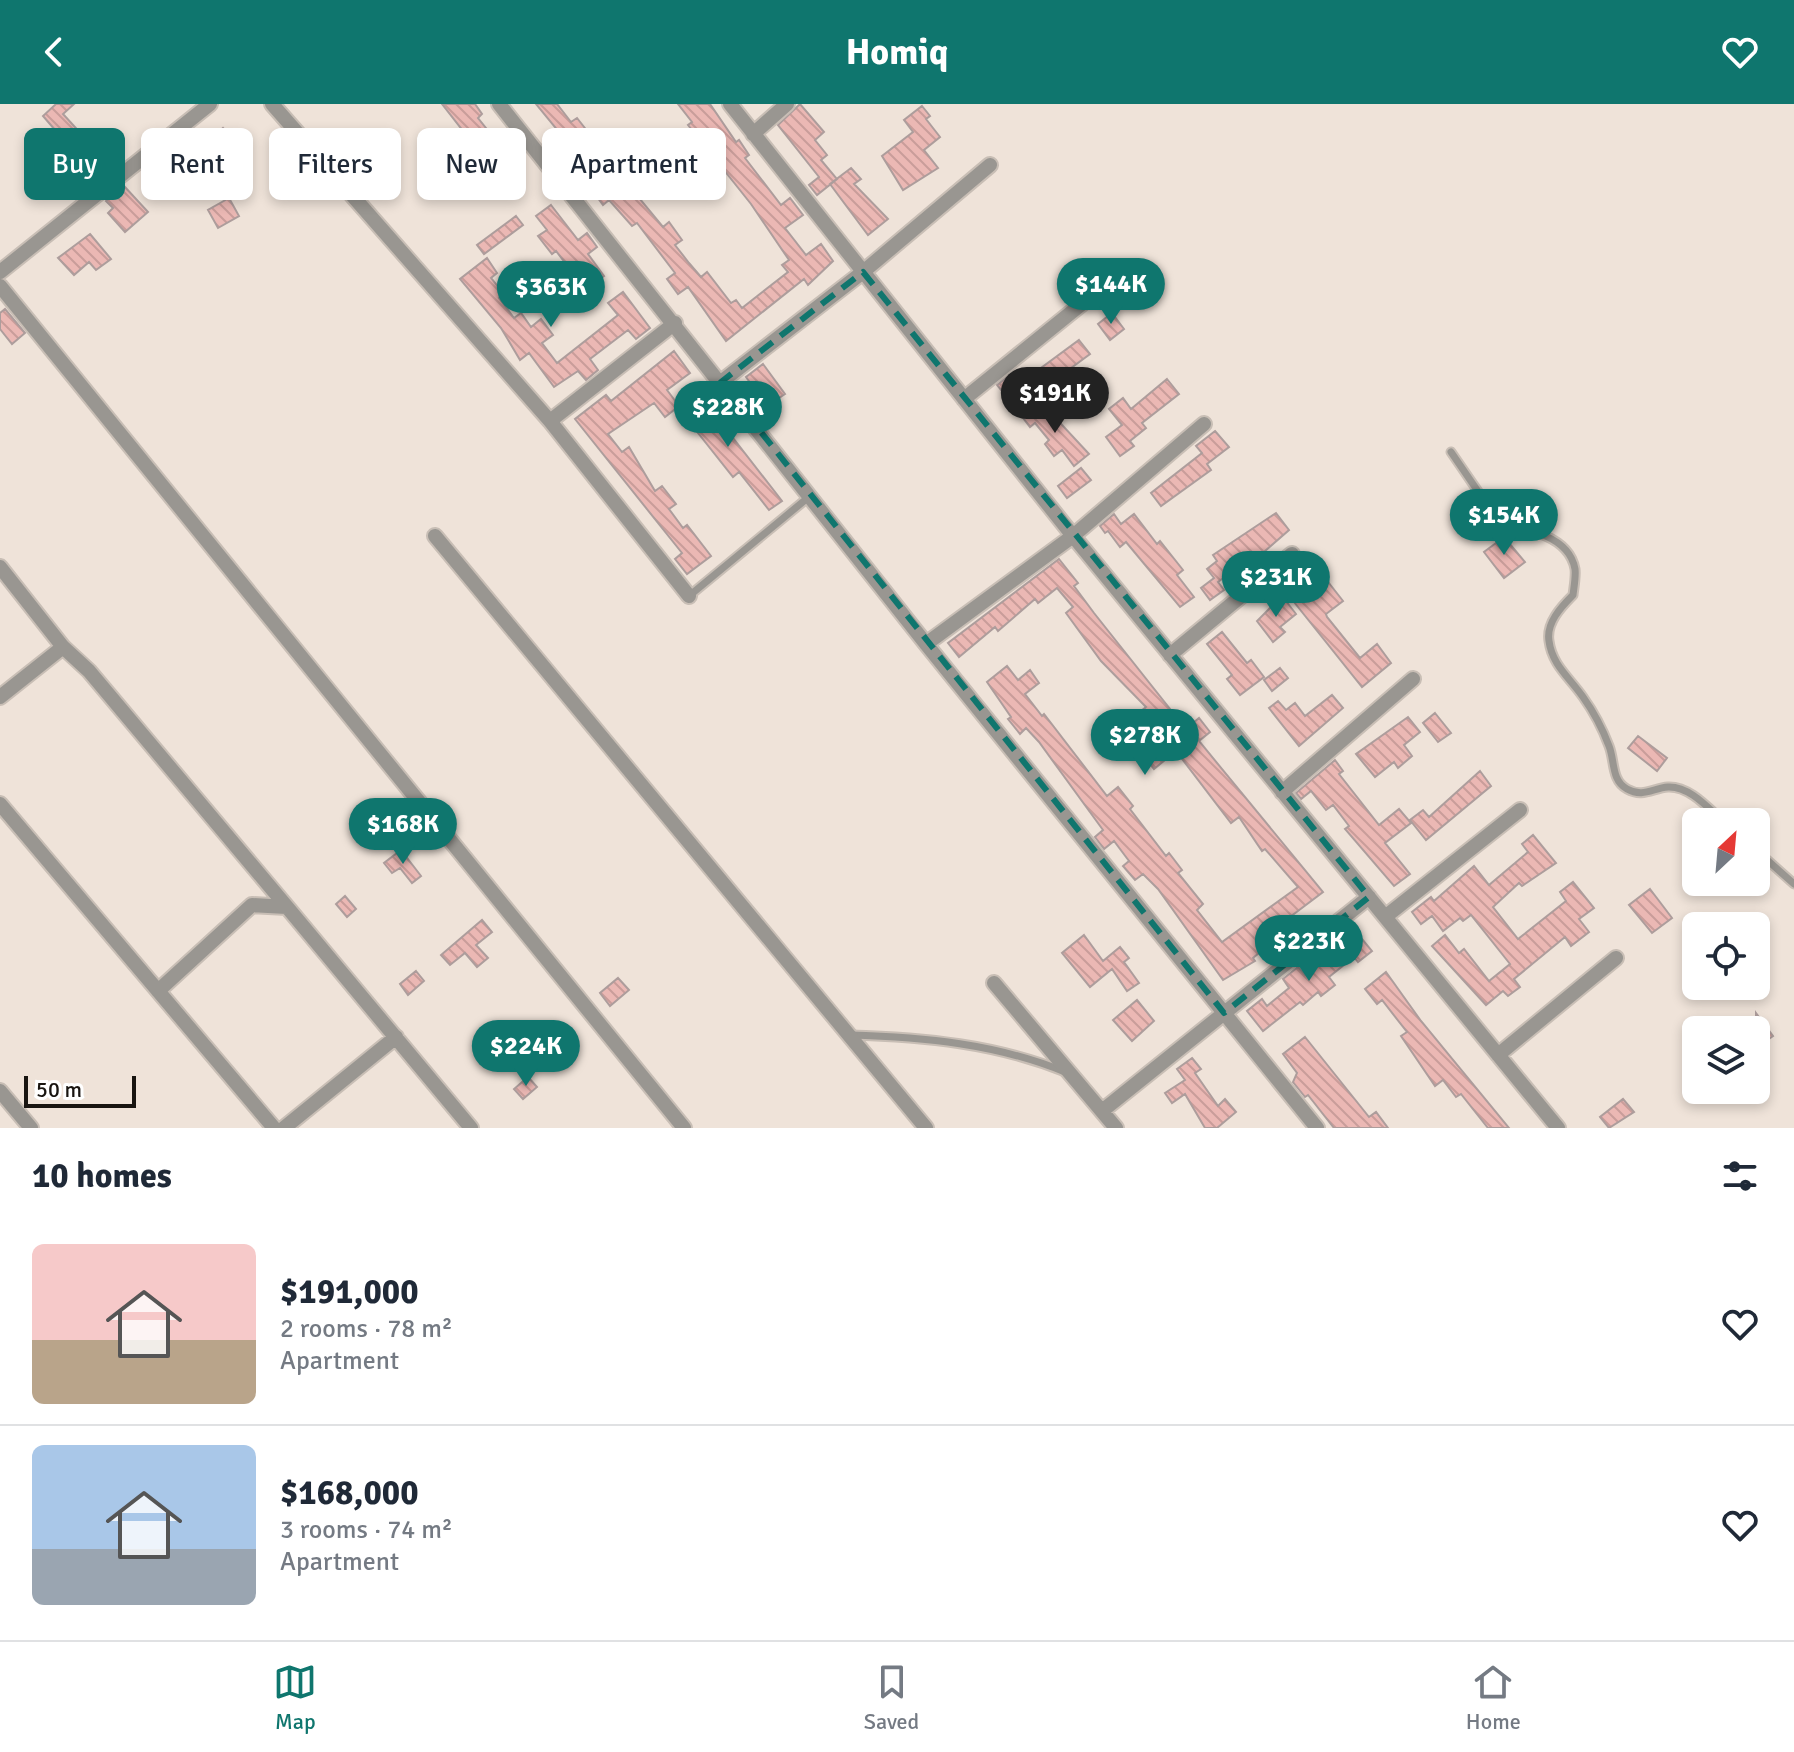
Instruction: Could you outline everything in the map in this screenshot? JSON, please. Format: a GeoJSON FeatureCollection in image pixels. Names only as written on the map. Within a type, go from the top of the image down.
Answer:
{"type":"FeatureCollection","features":[{"type":"Feature","properties":{"kind":"street"},"geometry":{"type":"LineString","coordinates":[[0,272],[210,104]]}},
{"type":"Feature","properties":{"kind":"street"},"geometry":{"type":"LineString","coordinates":[[272,104],[550,421],[689,596]]}},
{"type":"Feature","properties":{"kind":"street"},"geometry":{"type":"LineString","coordinates":[[499,104],[926,644],[1317,1128]]}},
{"type":"Feature","properties":{"kind":"street"},"geometry":{"type":"LineString","coordinates":[[730,104],[1073,536],[1558,1128]]}},
{"type":"Feature","properties":{"kind":"street"},"geometry":{"type":"LineString","coordinates":[[753,134],[787,104]]}},
{"type":"Feature","properties":{"kind":"street"},"geometry":{"type":"LineString","coordinates":[[721,382],[863,272],[990,165]]}},
{"type":"Feature","properties":{"kind":"street"},"geometry":{"type":"LineString","coordinates":[[0,286],[684,1128]]}},
{"type":"Feature","properties":{"kind":"street"},"geometry":{"type":"LineString","coordinates":[[964,399],[1094,294]]}},
{"type":"Feature","properties":{"kind":"street"},"geometry":{"type":"LineString","coordinates":[[550,421],[675,323]]}},
{"type":"Feature","properties":{"kind":"street"},"geometry":{"type":"LineString","coordinates":[[926,644],[1073,536],[1204,424]]}},
{"type":"Feature","properties":{"kind":"street"},"geometry":{"type":"LineString","coordinates":[[435,536],[926,1128]]}},
{"type":"Feature","properties":{"kind":"street"},"geometry":{"type":"LineString","coordinates":[[1170,655],[1292,554]]}},
{"type":"Feature","properties":{"kind":"street"},"geometry":{"type":"LineString","coordinates":[[0,567],[63,647],[89,671],[471,1128]]}},
{"type":"Feature","properties":{"kind":"street"},"geometry":{"type":"LineString","coordinates":[[0,697],[63,647]]}},
{"type":"Feature","properties":{"kind":"street"},"geometry":{"type":"LineString","coordinates":[[1282,792],[1413,679]]}},
{"type":"Feature","properties":{"kind":"street"},"geometry":{"type":"LineString","coordinates":[[0,804],[274,1128]]}},
{"type":"Feature","properties":{"kind":"street"},"geometry":{"type":"LineString","coordinates":[[1385,917],[1520,810]]}},
{"type":"Feature","properties":{"kind":"street"},"geometry":{"type":"LineString","coordinates":[[1102,1111],[1369,897]]}},
{"type":"Feature","properties":{"kind":"street"},"geometry":{"type":"LineString","coordinates":[[158,991],[252,905],[287,907]]}},
{"type":"Feature","properties":{"kind":"street"},"geometry":{"type":"LineString","coordinates":[[1498,1055],[1616,958]]}},
{"type":"Feature","properties":{"kind":"street"},"geometry":{"type":"LineString","coordinates":[[994,983],[1116,1128]]}},
{"type":"Feature","properties":{"kind":"street"},"geometry":{"type":"LineString","coordinates":[[284,1128],[396,1037]]}},
{"type":"Feature","properties":{"kind":"street"},"geometry":{"type":"LineString","coordinates":[[0,1091],[31,1128]]}},
{"type":"Feature","properties":{"kind":"lane"},"geometry":{"type":"LineString","coordinates":[[1451,452],[1501,525],[1525,529],[1559,542],[1575,567],[1573,595],[1557,610],[1548,637],[1553,661],[1584,699],[1610,748],[1616,779],[1626,789],[1639,793],[1667,787],[1678,789],[1692,795],[1707,808]]}},
{"type":"Feature","properties":{"kind":"lane"},"geometry":{"type":"LineString","coordinates":[[689,596],[810,496]]}},
{"type":"Feature","properties":{"kind":"lane"},"geometry":{"type":"LineString","coordinates":[[1770,863],[1794,884]]}},
{"type":"Feature","properties":{"kind":"lane"},"geometry":{"type":"LineString","coordinates":[[846,1035],[970,1045],[1030,1057],[1071,1074]]}},
{"type":"Feature","properties":{"kind":"highlighted area"},"geometry":{"type":"Polygon","coordinates":[[[863,272],[1369,897],[1224,1013],[721,382],[863,272]]]}},
{"type":"Feature","properties":{"kind":"building"},"geometry":{"type":"Polygon","coordinates":[[[56,104],[74,104],[63,114],[76,128],[53,128],[43,116],[56,104]]]}},
{"type":"Feature","properties":{"kind":"building"},"geometry":{"type":"Polygon","coordinates":[[[442,104],[475,104],[482,114],[478,118],[486,128],[461,128],[442,104]]]}},
{"type":"Feature","properties":{"kind":"building"},"geometry":{"type":"Polygon","coordinates":[[[536,104],[557,104],[571,122],[577,118],[585,128],[556,128],[536,104]]]}},
{"type":"Feature","properties":{"kind":"building"},"geometry":{"type":"Polygon","coordinates":[[[678,104],[710,104],[736,142],[739,140],[749,155],[745,158],[781,205],[790,198],[803,215],[785,228],[806,255],[821,244],[833,261],[808,285],[804,279],[726,341],[688,287],[678,294],[667,279],[675,273],[637,223],[632,226],[609,200],[641,200],[663,227],[669,222],[682,240],[675,245],[701,277],[707,272],[731,303],[736,300],[742,308],[788,272],[782,265],[789,260],[726,173],[726,128],[690,128],[688,125],[692,122],[678,104]]]}},
{"type":"Feature","properties":{"kind":"building"},"geometry":{"type":"Polygon","coordinates":[[[800,104],[824,132],[815,140],[827,155],[821,160],[837,179],[817,195],[809,185],[819,177],[778,125],[800,104]]]}},
{"type":"Feature","properties":{"kind":"building"},"geometry":{"type":"Polygon","coordinates":[[[922,106],[930,116],[926,119],[940,137],[924,150],[938,168],[903,190],[882,156],[913,132],[904,120],[922,106]]]}},
{"type":"Feature","properties":{"kind":"building"},"geometry":{"type":"Polygon","coordinates":[[[851,168],[861,179],[854,184],[888,219],[868,235],[830,184],[851,168]]]}},
{"type":"Feature","properties":{"kind":"building"},"geometry":{"type":"Polygon","coordinates":[[[125,187],[148,212],[125,232],[108,213],[113,208],[106,201],[125,200],[125,187]]]}},
{"type":"Feature","properties":{"kind":"building"},"geometry":{"type":"Polygon","coordinates":[[[230,200],[239,216],[218,228],[208,210],[230,200]]]}},
{"type":"Feature","properties":{"kind":"building"},"geometry":{"type":"Polygon","coordinates":[[[551,205],[578,240],[587,233],[597,247],[588,254],[604,276],[574,298],[561,282],[573,273],[556,251],[552,254],[538,236],[547,230],[536,216],[551,205]]]}},
{"type":"Feature","properties":{"kind":"building"},"geometry":{"type":"Polygon","coordinates":[[[516,216],[523,225],[484,254],[477,245],[516,216]]]}},
{"type":"Feature","properties":{"kind":"building"},"geometry":{"type":"Polygon","coordinates":[[[90,234],[111,259],[96,270],[89,262],[74,275],[58,258],[90,234]]]}},
{"type":"Feature","properties":{"kind":"building"},"geometry":{"type":"Polygon","coordinates":[[[487,258],[497,273],[491,278],[504,294],[499,298],[514,318],[521,313],[531,327],[541,319],[553,335],[542,343],[557,363],[618,315],[608,303],[623,292],[650,328],[636,339],[628,330],[590,359],[598,370],[586,380],[578,371],[554,387],[529,353],[520,360],[501,328],[460,279],[487,258]]]}},
{"type":"Feature","properties":{"kind":"building"},"geometry":{"type":"Polygon","coordinates":[[[5,309],[25,333],[12,344],[0,329],[0,313],[5,309]]]}},
{"type":"Feature","properties":{"kind":"building"},"geometry":{"type":"Polygon","coordinates":[[[1112,313],[1124,329],[1110,340],[1098,324],[1112,313]]]}},
{"type":"Feature","properties":{"kind":"building"},"geometry":{"type":"Polygon","coordinates":[[[1079,340],[1090,354],[1033,396],[1022,382],[1079,340]]]}},
{"type":"Feature","properties":{"kind":"building"},"geometry":{"type":"Polygon","coordinates":[[[674,351],[690,373],[667,390],[679,406],[665,417],[654,403],[608,434],[622,452],[629,447],[655,491],[662,486],[676,504],[669,509],[683,528],[687,525],[711,556],[687,574],[675,559],[682,553],[575,419],[606,395],[611,401],[674,351]]]}},
{"type":"Feature","properties":{"kind":"building"},"geometry":{"type":"Polygon","coordinates":[[[763,364],[785,394],[767,406],[746,377],[763,364]]]}},
{"type":"Feature","properties":{"kind":"building"},"geometry":{"type":"Polygon","coordinates":[[[1011,374],[1019,385],[1006,396],[997,385],[1011,374]]]}},
{"type":"Feature","properties":{"kind":"building"},"geometry":{"type":"Polygon","coordinates":[[[1167,379],[1179,394],[1142,423],[1146,428],[1130,441],[1134,446],[1120,456],[1106,437],[1122,425],[1109,409],[1123,398],[1131,409],[1167,379]]]}},
{"type":"Feature","properties":{"kind":"building"},"geometry":{"type":"Polygon","coordinates":[[[699,394],[782,501],[769,510],[739,472],[733,477],[679,409],[699,394]]]}},
{"type":"Feature","properties":{"kind":"building"},"geometry":{"type":"Polygon","coordinates":[[[1035,403],[1046,417],[1051,413],[1089,454],[1074,466],[1062,450],[1054,456],[1045,444],[1049,440],[1035,423],[1030,427],[1020,414],[1035,403]]]}},
{"type":"Feature","properties":{"kind":"building"},"geometry":{"type":"Polygon","coordinates":[[[1215,431],[1229,447],[1207,464],[1211,470],[1161,506],[1151,493],[1202,453],[1196,446],[1215,431]]]}},
{"type":"Feature","properties":{"kind":"building"},"geometry":{"type":"Polygon","coordinates":[[[1081,468],[1091,480],[1067,498],[1058,486],[1081,468]]]}},
{"type":"Feature","properties":{"kind":"building"},"geometry":{"type":"Polygon","coordinates":[[[1276,513],[1289,530],[1241,572],[1238,567],[1218,582],[1224,590],[1210,600],[1201,588],[1214,578],[1207,569],[1217,561],[1213,555],[1276,513]]]}},
{"type":"Feature","properties":{"kind":"building"},"geometry":{"type":"Polygon","coordinates":[[[1114,514],[1121,524],[1134,514],[1157,544],[1160,541],[1183,570],[1177,575],[1194,597],[1180,607],[1126,542],[1120,547],[1108,531],[1105,533],[1100,526],[1114,514]]]}},
{"type":"Feature","properties":{"kind":"building"},"geometry":{"type":"Polygon","coordinates":[[[1504,537],[1525,562],[1504,578],[1484,552],[1504,537]]]}},
{"type":"Feature","properties":{"kind":"building"},"geometry":{"type":"Polygon","coordinates":[[[1059,559],[1078,583],[1074,586],[1094,613],[1186,729],[1199,718],[1210,732],[1199,741],[1323,892],[1286,920],[1296,933],[1281,944],[1277,938],[1253,958],[1255,961],[1223,980],[1158,889],[1143,874],[1135,880],[1123,866],[1129,861],[1114,841],[1104,849],[1095,837],[1103,830],[1039,742],[1026,728],[1020,734],[1008,719],[1011,717],[987,682],[1007,666],[1018,680],[1030,670],[1039,683],[1025,694],[1107,796],[1118,787],[1133,806],[1130,809],[1166,856],[1169,853],[1182,870],[1178,873],[1203,904],[1197,910],[1222,942],[1298,887],[1265,849],[1262,851],[1239,817],[1231,823],[1176,751],[1154,769],[1135,745],[1127,752],[1112,734],[1146,707],[1101,661],[1066,613],[1073,607],[1057,588],[1038,603],[1035,599],[998,631],[995,627],[959,657],[948,643],[1059,559]]]}},
{"type":"Feature","properties":{"kind":"building"},"geometry":{"type":"Polygon","coordinates":[[[1325,578],[1343,601],[1326,614],[1327,617],[1360,658],[1377,644],[1391,663],[1362,687],[1294,602],[1325,578]]]}},
{"type":"Feature","properties":{"kind":"building"},"geometry":{"type":"Polygon","coordinates":[[[1282,596],[1296,614],[1280,627],[1285,632],[1273,642],[1257,621],[1282,596]]]}},
{"type":"Feature","properties":{"kind":"building"},"geometry":{"type":"Polygon","coordinates":[[[1222,632],[1247,663],[1251,660],[1264,677],[1240,695],[1227,679],[1232,675],[1207,644],[1222,632]]]}},
{"type":"Feature","properties":{"kind":"building"},"geometry":{"type":"Polygon","coordinates":[[[1280,668],[1288,678],[1272,691],[1264,680],[1280,668]]]}},
{"type":"Feature","properties":{"kind":"building"},"geometry":{"type":"Polygon","coordinates":[[[1332,695],[1343,708],[1299,746],[1269,708],[1278,701],[1286,710],[1295,703],[1305,716],[1332,695]]]}},
{"type":"Feature","properties":{"kind":"building"},"geometry":{"type":"Polygon","coordinates":[[[1435,713],[1451,733],[1438,742],[1423,723],[1435,713]]]}},
{"type":"Feature","properties":{"kind":"building"},"geometry":{"type":"Polygon","coordinates":[[[1408,717],[1420,732],[1404,745],[1412,756],[1398,768],[1394,762],[1375,777],[1356,754],[1408,717]]]}},
{"type":"Feature","properties":{"kind":"building"},"geometry":{"type":"Polygon","coordinates":[[[1638,736],[1667,758],[1657,771],[1628,748],[1638,736]]]}},
{"type":"Feature","properties":{"kind":"building"},"geometry":{"type":"Polygon","coordinates":[[[1335,760],[1343,771],[1339,774],[1379,825],[1399,809],[1411,823],[1385,843],[1410,874],[1394,886],[1345,829],[1349,826],[1333,805],[1326,810],[1311,791],[1301,799],[1296,793],[1335,760]]]}},
{"type":"Feature","properties":{"kind":"building"},"geometry":{"type":"Polygon","coordinates":[[[1480,771],[1491,786],[1426,840],[1410,820],[1423,810],[1429,817],[1480,771]]]}},
{"type":"Feature","properties":{"kind":"building"},"geometry":{"type":"Polygon","coordinates":[[[375,823],[382,834],[368,842],[361,832],[375,823]]]}},
{"type":"Feature","properties":{"kind":"building"},"geometry":{"type":"Polygon","coordinates":[[[1533,835],[1556,863],[1522,886],[1519,883],[1493,907],[1518,939],[1566,901],[1560,892],[1573,882],[1594,908],[1579,919],[1589,932],[1571,946],[1565,937],[1514,979],[1520,987],[1508,996],[1503,991],[1486,1005],[1432,946],[1445,935],[1459,953],[1464,949],[1489,981],[1510,964],[1471,915],[1463,921],[1460,918],[1443,931],[1432,916],[1421,924],[1412,912],[1431,897],[1434,901],[1474,866],[1489,885],[1528,852],[1522,844],[1533,835]]]}},
{"type":"Feature","properties":{"kind":"building"},"geometry":{"type":"Polygon","coordinates":[[[401,850],[421,876],[412,883],[400,868],[392,873],[384,863],[401,850]]]}},
{"type":"Feature","properties":{"kind":"building"},"geometry":{"type":"Polygon","coordinates":[[[1650,889],[1672,918],[1652,933],[1629,905],[1650,889]]]}},
{"type":"Feature","properties":{"kind":"building"},"geometry":{"type":"Polygon","coordinates":[[[345,896],[356,909],[347,917],[336,904],[345,896]]]}},
{"type":"Feature","properties":{"kind":"building"},"geometry":{"type":"Polygon","coordinates":[[[482,920],[492,932],[476,945],[488,958],[477,967],[465,953],[450,965],[441,955],[482,920]]]}},
{"type":"Feature","properties":{"kind":"building"},"geometry":{"type":"Polygon","coordinates":[[[1357,933],[1372,951],[1358,962],[1354,957],[1329,977],[1335,985],[1321,996],[1318,992],[1303,1005],[1300,1002],[1263,1031],[1247,1011],[1262,999],[1267,1006],[1289,988],[1283,979],[1298,967],[1305,975],[1357,933]]]}},
{"type":"Feature","properties":{"kind":"building"},"geometry":{"type":"Polygon","coordinates":[[[1084,935],[1103,961],[1120,947],[1129,958],[1124,962],[1139,983],[1127,991],[1112,969],[1090,987],[1062,953],[1084,935]]]}},
{"type":"Feature","properties":{"kind":"building"},"geometry":{"type":"Polygon","coordinates":[[[416,971],[424,981],[408,995],[400,984],[416,971]]]}},
{"type":"Feature","properties":{"kind":"building"},"geometry":{"type":"Polygon","coordinates":[[[1386,972],[1421,1021],[1509,1128],[1488,1128],[1461,1094],[1456,1097],[1443,1080],[1435,1086],[1401,1036],[1407,1032],[1382,1000],[1377,1004],[1365,989],[1386,972]]]}},
{"type":"Feature","properties":{"kind":"building"},"geometry":{"type":"Polygon","coordinates":[[[618,978],[629,990],[610,1006],[600,993],[618,978]]]}},
{"type":"Feature","properties":{"kind":"building"},"geometry":{"type":"Polygon","coordinates":[[[1137,1000],[1154,1021],[1132,1041],[1113,1020],[1137,1000]]]}},
{"type":"Feature","properties":{"kind":"building"},"geometry":{"type":"Polygon","coordinates":[[[551,1033],[562,1045],[551,1055],[540,1042],[551,1033]]]}},
{"type":"Feature","properties":{"kind":"building"},"geometry":{"type":"Polygon","coordinates":[[[1305,1037],[1369,1117],[1376,1112],[1388,1128],[1334,1128],[1308,1095],[1305,1097],[1293,1082],[1297,1073],[1283,1054],[1305,1037]]]}},
{"type":"Feature","properties":{"kind":"building"},"geometry":{"type":"Polygon","coordinates":[[[1192,1058],[1201,1069],[1195,1073],[1218,1106],[1225,1099],[1236,1112],[1217,1128],[1205,1128],[1185,1094],[1172,1103],[1165,1093],[1185,1080],[1177,1069],[1192,1058]]]}},
{"type":"Feature","properties":{"kind":"building"},"geometry":{"type":"Polygon","coordinates":[[[528,1077],[537,1087],[523,1099],[514,1089],[528,1077]]]}},
{"type":"Feature","properties":{"kind":"building"},"geometry":{"type":"Polygon","coordinates":[[[1623,1099],[1634,1112],[1609,1128],[1600,1117],[1623,1099]]]}}]}
